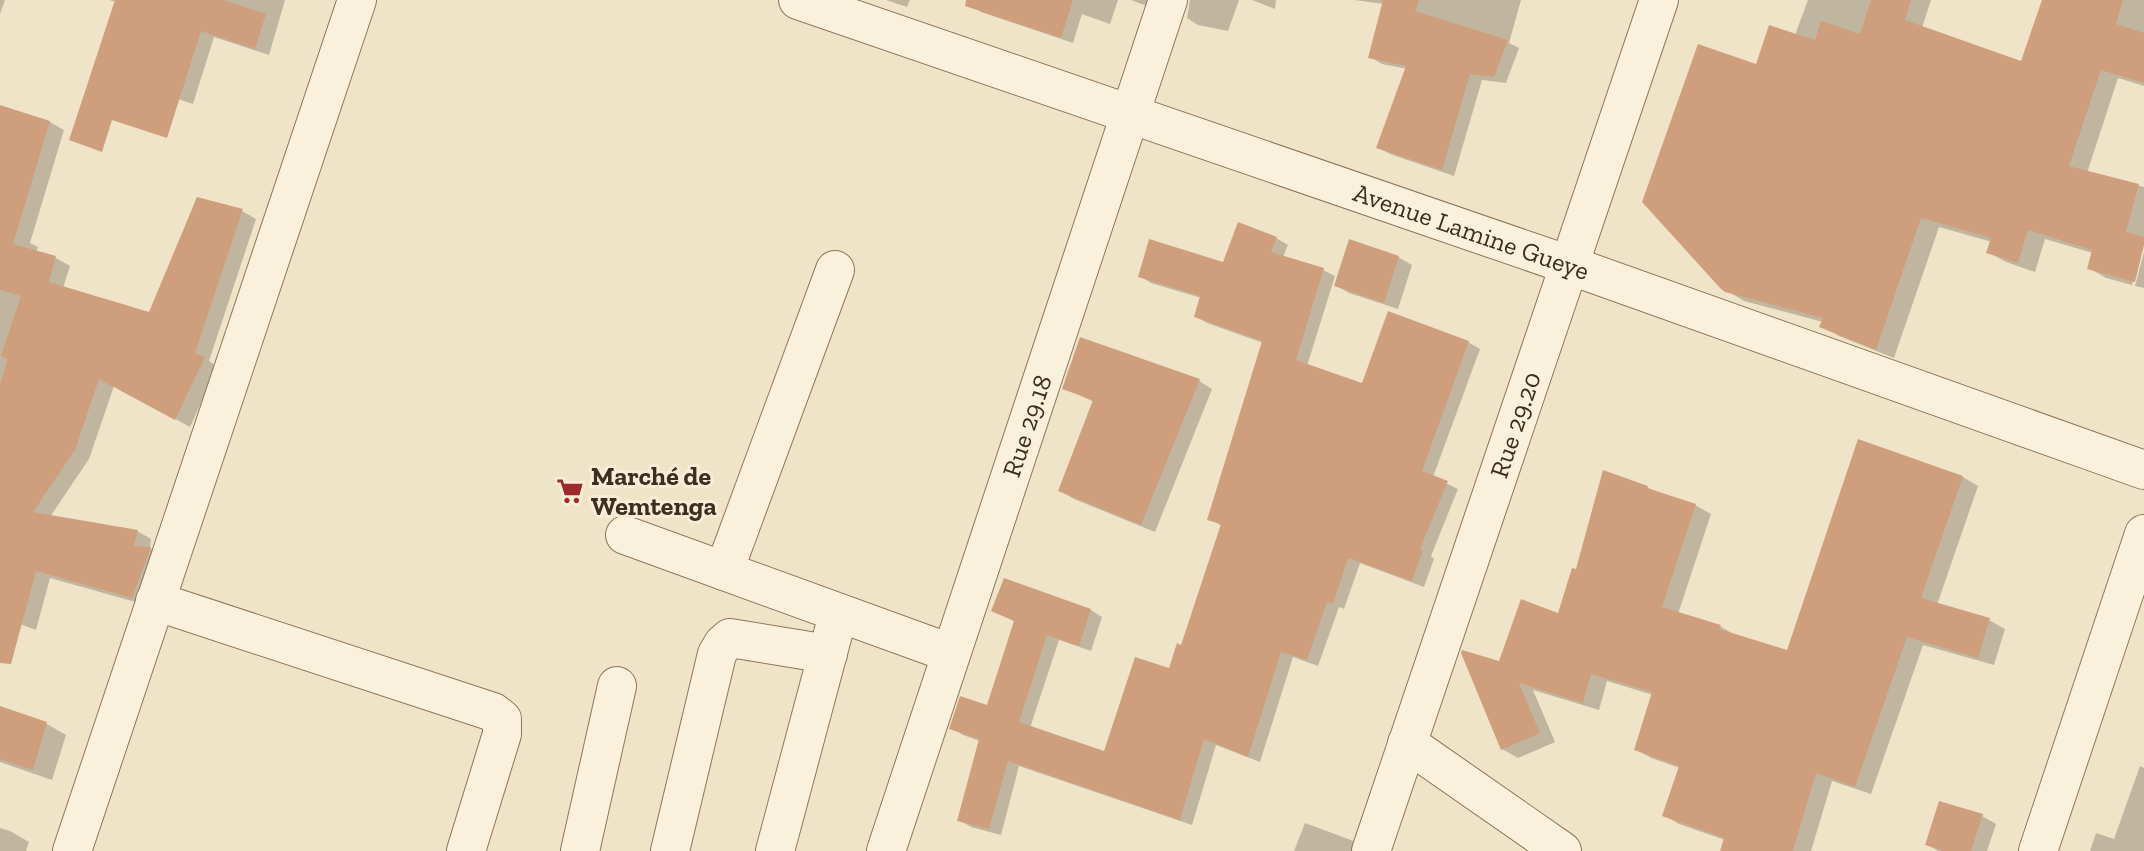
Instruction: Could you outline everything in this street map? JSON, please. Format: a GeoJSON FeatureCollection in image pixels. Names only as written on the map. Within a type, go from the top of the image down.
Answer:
{"type":"FeatureCollection","features":[{"type":"Feature","properties":{"kind":"street"},"geometry":{"type":"LineString","coordinates":[[72,851],[357,0]]}},
{"type":"Feature","properties":{"kind":"street","name":"Avenue Lamine Gueye"},"geometry":{"type":"LineString","coordinates":[[798,0],[1569,265],[2144,470]]}},
{"type":"Feature","properties":{"kind":"street","name":"Rue 29.18"},"geometry":{"type":"LineString","coordinates":[[886,851],[1168,0]]}},
{"type":"Feature","properties":{"kind":"street","name":"Rue 29.20"},"geometry":{"type":"LineString","coordinates":[[1371,851],[1659,0]]}},
{"type":"Feature","properties":{"kind":"street"},"geometry":{"type":"LineString","coordinates":[[724,571],[835,270]]}},
{"type":"Feature","properties":{"kind":"street"},"geometry":{"type":"LineString","coordinates":[[2038,851],[2144,534]]}},
{"type":"Feature","properties":{"kind":"street"},"geometry":{"type":"LineString","coordinates":[[625,535],[950,653]]}},
{"type":"Feature","properties":{"kind":"street"},"geometry":{"type":"LineString","coordinates":[[155,601],[493,712],[502,719],[502,734],[466,851]]}},
{"type":"Feature","properties":{"kind":"street"},"geometry":{"type":"LineString","coordinates":[[775,851],[839,613]]}},
{"type":"Feature","properties":{"kind":"street"},"geometry":{"type":"LineString","coordinates":[[670,851],[717,654],[723,644],[730,638],[828,654]]}},
{"type":"Feature","properties":{"kind":"street"},"geometry":{"type":"LineString","coordinates":[[580,851],[617,686]]}},
{"type":"Feature","properties":{"kind":"street"},"geometry":{"type":"LineString","coordinates":[[1407,743],[1562,851]]}},
{"type":"Feature","properties":{"kind":"building"},"geometry":{"type":"Polygon","coordinates":[[[115,0],[223,0],[266,14],[255,49],[201,31],[167,138],[112,120],[102,152],[69,140],[115,0]]]}},
{"type":"Feature","properties":{"kind":"building"},"geometry":{"type":"Polygon","coordinates":[[[966,0],[1073,0],[1061,38],[965,6],[966,0]]]}},
{"type":"Feature","properties":{"kind":"building"},"geometry":{"type":"Polygon","coordinates":[[[1383,0],[1419,0],[1415,11],[1508,40],[1494,77],[1470,74],[1442,170],[1376,148],[1406,66],[1368,58],[1383,0]]]}},
{"type":"Feature","properties":{"kind":"building"},"geometry":{"type":"Polygon","coordinates":[[[1871,0],[1911,0],[1905,20],[2021,61],[2042,0],[2123,0],[2116,24],[2144,33],[2144,83],[2101,70],[2069,166],[2139,184],[2126,232],[2144,237],[2135,282],[2087,269],[2092,250],[2028,230],[2018,263],[1986,253],[1991,238],[1921,218],[1876,350],[1819,327],[1823,318],[1721,289],[1642,202],[1698,44],[1756,64],[1769,25],[1815,40],[1821,21],[1860,34],[1871,0]]]}},
{"type":"Feature","properties":{"kind":"building"},"geometry":{"type":"Polygon","coordinates":[[[0,105],[50,121],[13,244],[56,256],[49,282],[149,312],[197,197],[243,209],[195,353],[205,357],[175,420],[99,379],[75,450],[33,512],[138,530],[134,546],[151,547],[132,598],[36,571],[11,664],[0,663],[0,384],[8,359],[1,356],[21,296],[0,290],[0,105]]]}},
{"type":"Feature","properties":{"kind":"building"},"geometry":{"type":"Polygon","coordinates":[[[1238,222],[1277,237],[1271,252],[1324,268],[1296,360],[1362,383],[1388,311],[1469,341],[1422,471],[1448,481],[1420,549],[1423,550],[1412,581],[1348,558],[1333,604],[1327,602],[1307,660],[1281,652],[1248,757],[1204,739],[1180,820],[1008,761],[989,829],[957,821],[979,739],[949,729],[960,696],[987,705],[1014,621],[991,611],[1004,578],[1091,609],[1079,646],[1047,635],[1019,722],[1104,751],[1135,657],[1169,668],[1177,643],[1181,645],[1221,524],[1207,520],[1262,341],[1194,317],[1200,296],[1138,277],[1149,239],[1223,262],[1238,222]]]}},
{"type":"Feature","properties":{"kind":"building"},"geometry":{"type":"Polygon","coordinates":[[[1349,239],[1399,256],[1384,303],[1334,286],[1349,239]]]}},
{"type":"Feature","properties":{"kind":"building"},"geometry":{"type":"Polygon","coordinates":[[[1080,337],[1200,379],[1141,525],[1058,491],[1093,400],[1062,389],[1080,337]]]}},
{"type":"Feature","properties":{"kind":"building"},"geometry":{"type":"Polygon","coordinates":[[[1858,439],[1963,476],[1921,598],[1990,618],[1978,658],[1907,637],[1855,787],[1816,773],[1793,851],[1720,851],[1724,838],[1662,816],[1679,766],[1634,750],[1652,692],[1591,674],[1583,703],[1519,683],[1540,733],[1501,750],[1462,650],[1499,661],[1521,599],[1558,613],[1572,568],[1576,569],[1603,470],[1696,504],[1662,607],[1721,625],[1719,629],[1787,650],[1858,439]]]}},
{"type":"Feature","properties":{"kind":"building"},"geometry":{"type":"Polygon","coordinates":[[[0,706],[47,722],[33,770],[0,759],[0,706]]]}},
{"type":"Feature","properties":{"kind":"building"},"geometry":{"type":"Polygon","coordinates":[[[1939,801],[1983,814],[1971,851],[1944,851],[1925,845],[1939,801]]]}},
{"type":"Feature","properties":{"kind":"place","name":"Marché de Wemtenga"},"geometry":{"type":"Point","coordinates":[570,491]}}]}
